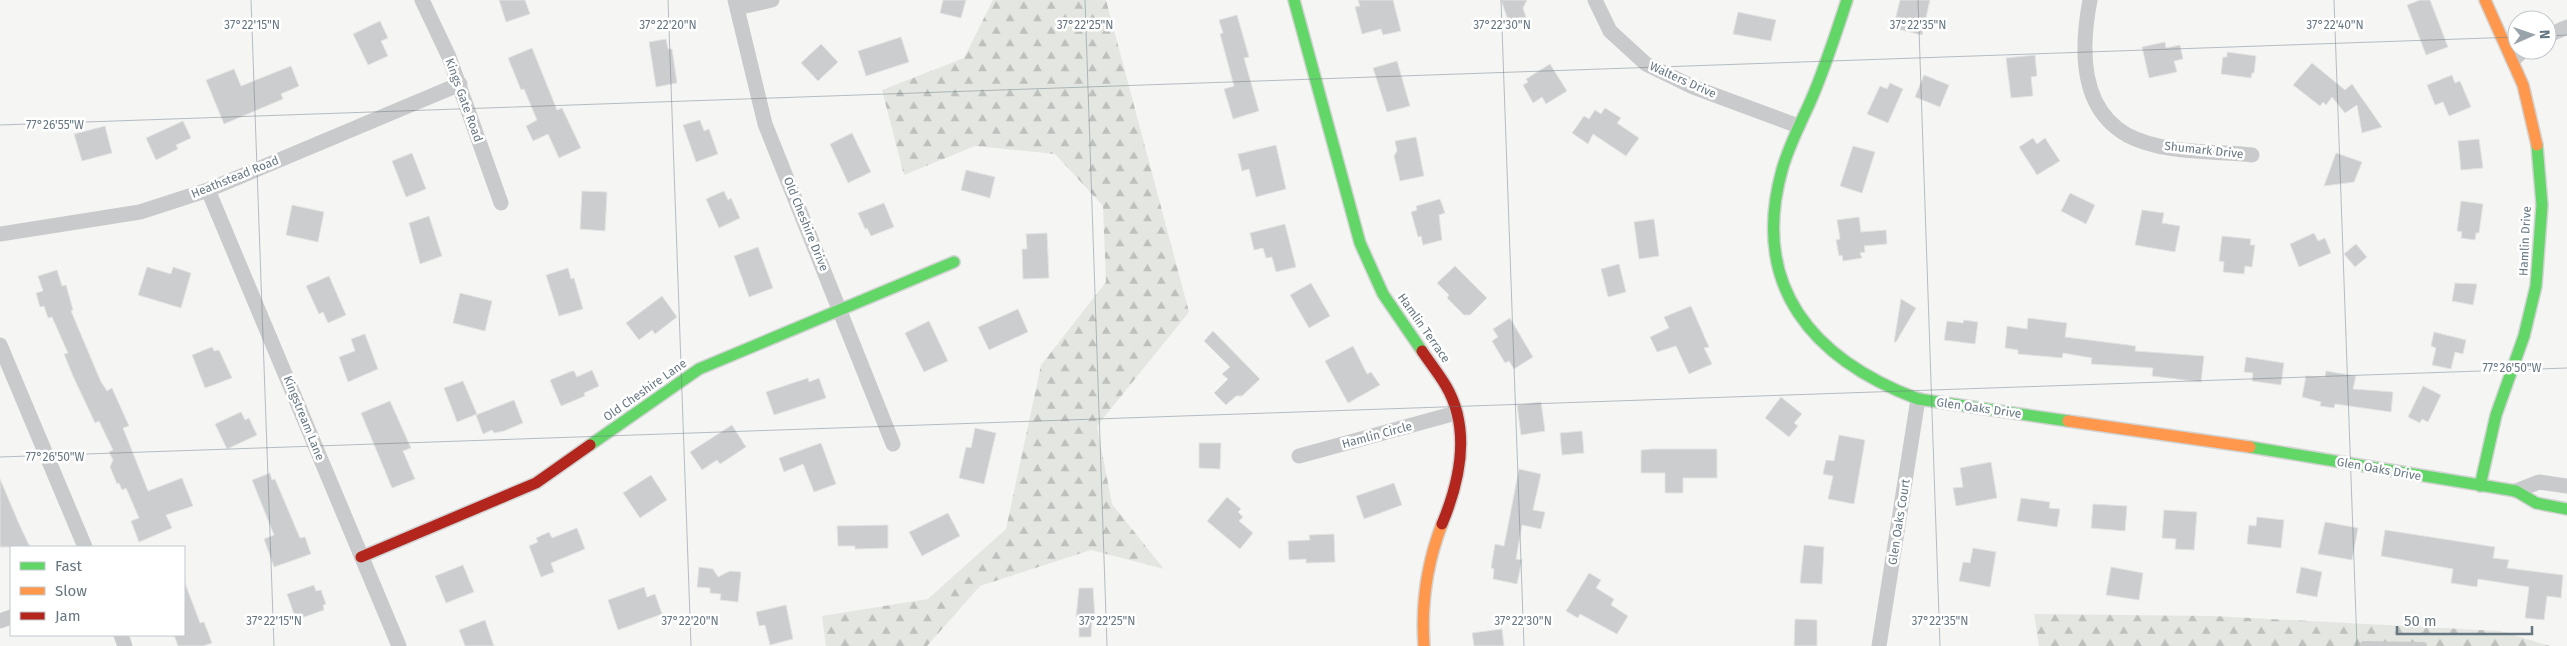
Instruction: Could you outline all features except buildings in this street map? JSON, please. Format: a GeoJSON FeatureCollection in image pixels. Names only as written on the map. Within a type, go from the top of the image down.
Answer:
{"type":"FeatureCollection","features":[{"type":"Feature","properties":{"kind":"street","name":"Kings Gate Road"},"geometry":{"type":"LineString","coordinates":[[422,0],[460,84],[501,203]]}},
{"type":"Feature","properties":{"kind":"street"},"geometry":{"type":"LineString","coordinates":[[736,4],[772,0]]}},
{"type":"Feature","properties":{"kind":"street","name":"Hamlin Terrace"},"geometry":{"type":"LineString","coordinates":[[1294,0],[1360,243],[1383,294],[1437,371],[1447,388],[1456,413],[1460,436],[1460,465],[1451,503],[1436,540],[1428,574],[1422,615],[1424,646]]}},
{"type":"Feature","properties":{"kind":"street","name":"Walters Drive"},"geometry":{"type":"LineString","coordinates":[[1595,0],[1610,31],[1646,64],[1693,87],[1798,126]]}},
{"type":"Feature","properties":{"kind":"street","name":"Glen Oaks Drive"},"geometry":{"type":"LineString","coordinates":[[1847,0],[1813,95],[1798,126],[1782,170],[1772,228],[1776,266],[1786,295],[1815,335],[1836,355],[1894,390],[1918,399],[2269,450],[2480,486],[2516,490],[2539,482],[2567,486]]}},
{"type":"Feature","properties":{"kind":"street","name":"Shumark Drive"},"geometry":{"type":"LineString","coordinates":[[2090,0],[2086,23],[2085,58],[2089,87],[2100,108],[2112,123],[2127,134],[2170,148],[2252,155]]}},
{"type":"Feature","properties":{"kind":"street","name":"Hamlin Drive"},"geometry":{"type":"LineString","coordinates":[[2485,0],[2507,36]]}},
{"type":"Feature","properties":{"kind":"street","name":"Old Cheshire Drive"},"geometry":{"type":"LineString","coordinates":[[736,4],[765,124],[841,309],[893,444]]}},
{"type":"Feature","properties":{"kind":"street","name":"Hamlin Drive"},"geometry":{"type":"LineString","coordinates":[[2480,486],[2499,406],[2531,311],[2539,273],[2541,188],[2536,142],[2520,60]]}},
{"type":"Feature","properties":{"kind":"street","name":"Heathstead Road"},"geometry":{"type":"LineString","coordinates":[[0,234],[140,212],[208,190],[460,84]]}},
{"type":"Feature","properties":{"kind":"street","name":"Kingstream Lane"},"geometry":{"type":"LineString","coordinates":[[208,190],[399,646]]}},
{"type":"Feature","properties":{"kind":"street","name":"Old Cheshire Lane"},"geometry":{"type":"LineString","coordinates":[[361,557],[536,483],[699,369],[954,262]]}},
{"type":"Feature","properties":{"kind":"street"},"geometry":{"type":"LineString","coordinates":[[0,345],[84,546]]}},
{"type":"Feature","properties":{"kind":"street","name":"Glen Oaks Court"},"geometry":{"type":"LineString","coordinates":[[1879,646],[1918,399]]}},
{"type":"Feature","properties":{"kind":"street","name":"Hamlin Circle"},"geometry":{"type":"LineString","coordinates":[[1298,456],[1456,413]]}},
{"type":"Feature","properties":{"kind":"street","name":"Glen Oaks Drive"},"geometry":{"type":"LineString","coordinates":[[2516,490],[2536,504],[2567,509]]}},
{"type":"Feature","properties":{"kind":"lane"},"geometry":{"type":"LineString","coordinates":[[2364,645],[2423,646]]}},
{"type":"Feature","properties":{"kind":"green space"},"geometry":{"type":"Polygon","coordinates":[[[993,0],[1106,0],[1189,312],[1097,426],[1112,504],[1164,569],[1091,550],[980,586],[927,646],[826,646],[822,616],[928,599],[1006,529],[1041,365],[1106,282],[1103,206],[1055,154],[975,146],[904,175],[882,90],[964,58],[993,0]]]}},
{"type":"Feature","properties":{"kind":"green space"},"geometry":{"type":"Polygon","coordinates":[[[2034,614],[2213,616],[2500,631],[2550,646],[2039,646],[2034,614]]]}},
{"type":"Feature","properties":{"kind":"traffic: fast"},"geometry":{"type":"LineString","coordinates":[[1294,0],[1360,243],[1383,294],[1422,351]]}},
{"type":"Feature","properties":{"kind":"traffic: fast"},"geometry":{"type":"LineString","coordinates":[[1847,0],[1821,76],[1785,161],[1774,212],[1775,249],[1783,283],[1798,313],[1820,340],[1848,363],[1880,382],[1918,399],[2068,421]]}},
{"type":"Feature","properties":{"kind":"traffic: fast"},"geometry":{"type":"LineString","coordinates":[[2480,486],[2496,415],[2524,336],[2536,286],[2542,205],[2537,145]]}},
{"type":"Feature","properties":{"kind":"traffic: fast"},"geometry":{"type":"LineString","coordinates":[[590,445],[699,369],[954,262]]}},
{"type":"Feature","properties":{"kind":"traffic: fast"},"geometry":{"type":"LineString","coordinates":[[2250,447],[2516,491],[2536,503],[2567,509]]}},
{"type":"Feature","properties":{"kind":"traffic: slow"},"geometry":{"type":"LineString","coordinates":[[2485,0],[2523,85],[2537,145]]}},
{"type":"Feature","properties":{"kind":"traffic: slow"},"geometry":{"type":"LineString","coordinates":[[2068,421],[2250,447]]}},
{"type":"Feature","properties":{"kind":"traffic: slow"},"geometry":{"type":"LineString","coordinates":[[1424,646],[1423,615],[1426,584],[1432,554],[1442,524]]}},
{"type":"Feature","properties":{"kind":"traffic: jam"},"geometry":{"type":"LineString","coordinates":[[1422,351],[1446,386],[1454,403],[1460,437],[1458,473],[1442,524]]}},
{"type":"Feature","properties":{"kind":"traffic: jam"},"geometry":{"type":"LineString","coordinates":[[361,557],[536,483],[590,445]]}}]}
